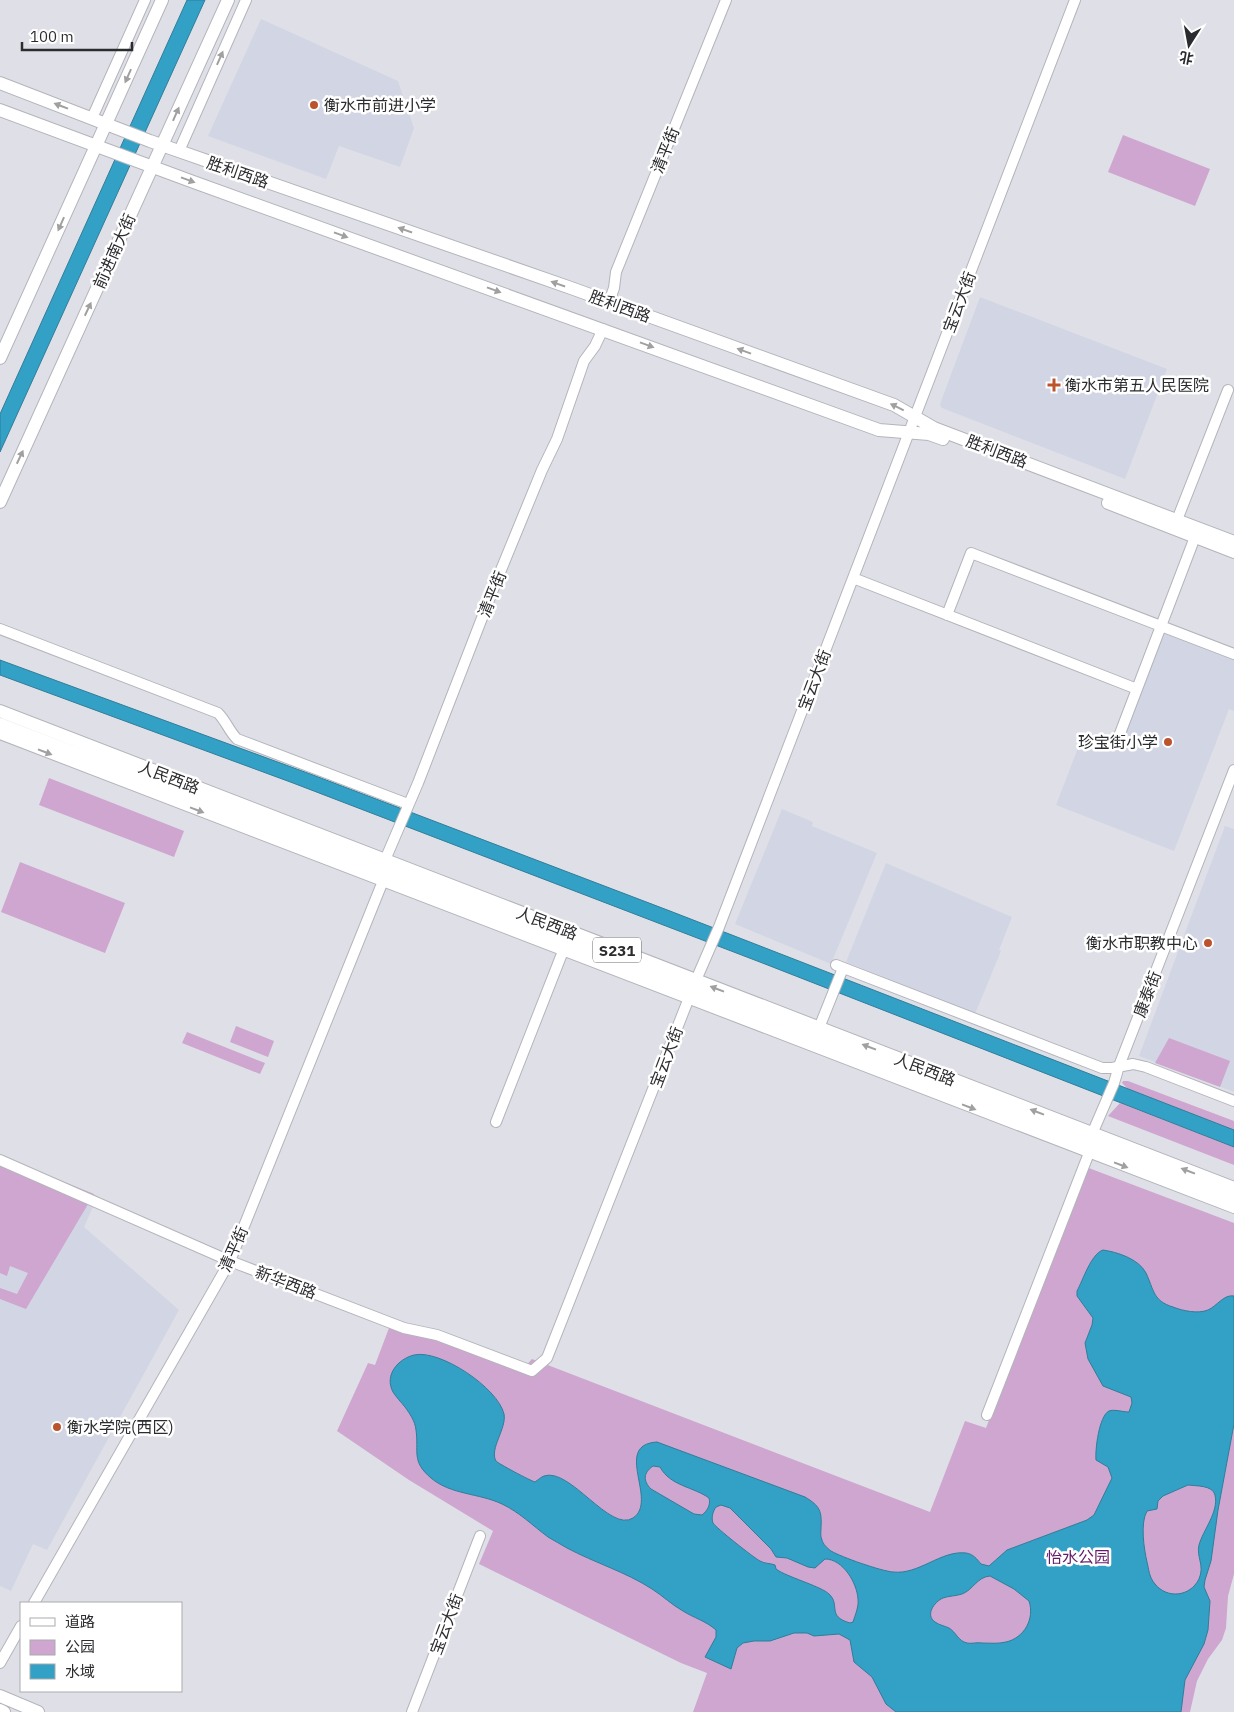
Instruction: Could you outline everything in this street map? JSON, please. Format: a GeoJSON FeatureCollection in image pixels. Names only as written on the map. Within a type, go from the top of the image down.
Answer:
{"type":"FeatureCollection","features":[{"type":"Feature","properties":{"kind":"main road"},"geometry":{"type":"LineString","coordinates":[[0,358],[162,0]]}},
{"type":"Feature","properties":{"kind":"main road","name":"前进南大街"},"geometry":{"type":"LineString","coordinates":[[0,502],[156,143],[228,0]]}},
{"type":"Feature","properties":{"kind":"main road","name":"胜利西路"},"geometry":{"type":"LineString","coordinates":[[0,83],[156,143],[894,405],[934,428],[1234,542]]}},
{"type":"Feature","properties":{"kind":"main road","name":"胜利西路"},"geometry":{"type":"LineString","coordinates":[[0,110],[880,430],[929,434],[1234,552]]}},
{"type":"Feature","properties":{"kind":"main road","name":"人民西路"},"geometry":{"type":"LineString","coordinates":[[0,711],[565,946],[692,989],[819,1028],[1234,1188]]}},
{"type":"Feature","properties":{"kind":"main road","name":"人民西路"},"geometry":{"type":"LineString","coordinates":[[0,724],[1234,1199]]}},
{"type":"Feature","properties":{"kind":"main road"},"geometry":{"type":"LineString","coordinates":[[0,1696],[38,1712]]}},
{"type":"Feature","properties":{"kind":"main road"},"geometry":{"type":"LineString","coordinates":[[0,1710],[4,1712]]}},
{"type":"Feature","properties":{"kind":"street"},"geometry":{"type":"LineString","coordinates":[[92,118],[145,0]]}},
{"type":"Feature","properties":{"kind":"street"},"geometry":{"type":"LineString","coordinates":[[179,151],[246,0]]}},
{"type":"Feature","properties":{"kind":"street","name":"清平街"},"geometry":{"type":"LineString","coordinates":[[608,302],[614,288],[616,272],[726,0]]}},
{"type":"Feature","properties":{"kind":"street","name":"宝云大街"},"geometry":{"type":"LineString","coordinates":[[547,1358],[692,989],[720,927],[1076,0]]}},
{"type":"Feature","properties":{"kind":"street","name":"清平街"},"geometry":{"type":"LineString","coordinates":[[35,1602],[230,1261],[385,871],[397,830],[418,783],[494,587],[542,470],[557,439],[584,361],[595,346],[603,329]]}},
{"type":"Feature","properties":{"kind":"street"},"geometry":{"type":"LineString","coordinates":[[1177,520],[1228,390]]}},
{"type":"Feature","properties":{"kind":"street"},"geometry":{"type":"LineString","coordinates":[[1116,744],[1195,537]]}},
{"type":"Feature","properties":{"kind":"street"},"geometry":{"type":"LineString","coordinates":[[947,616],[971,553],[1234,654]]}},
{"type":"Feature","properties":{"kind":"street"},"geometry":{"type":"LineString","coordinates":[[853,578],[1137,689]]}},
{"type":"Feature","properties":{"kind":"street"},"geometry":{"type":"LineString","coordinates":[[0,630],[218,713],[226,721],[230,732],[237,739],[407,806]]}},
{"type":"Feature","properties":{"kind":"street"},"geometry":{"type":"LineString","coordinates":[[0,734],[385,871]]}},
{"type":"Feature","properties":{"kind":"street","name":"康泰街"},"geometry":{"type":"LineString","coordinates":[[1092,1134],[1106,1106],[1118,1066],[1234,770]]}},
{"type":"Feature","properties":{"kind":"street"},"geometry":{"type":"LineString","coordinates":[[496,1122],[565,946]]}},
{"type":"Feature","properties":{"kind":"street"},"geometry":{"type":"LineString","coordinates":[[819,1028],[840,969],[1102,1068],[1133,1064],[1146,1067],[1234,1101]]}},
{"type":"Feature","properties":{"kind":"street"},"geometry":{"type":"LineString","coordinates":[[692,989],[1089,1153],[1234,1208]]}},
{"type":"Feature","properties":{"kind":"street"},"geometry":{"type":"LineString","coordinates":[[987,1415],[1089,1153]]}},
{"type":"Feature","properties":{"kind":"street","name":"新华西路"},"geometry":{"type":"LineString","coordinates":[[0,1160],[230,1261],[404,1328],[437,1335],[532,1371],[547,1358]]}},
{"type":"Feature","properties":{"kind":"street","name":"宝云大街"},"geometry":{"type":"LineString","coordinates":[[412,1712],[480,1536]]}},
{"type":"Feature","properties":{"kind":"street"},"geometry":{"type":"LineString","coordinates":[[0,1663],[20,1628]]}},
{"type":"Feature","properties":{"kind":"shaded area","name":"衡水市前进小学"},"geometry":{"type":"Polygon","coordinates":[[[261,19],[398,81],[414,128],[400,167],[339,146],[326,179],[208,136],[261,19]]]}},
{"type":"Feature","properties":{"kind":"shaded area","name":"衡水市第五人民医院"},"geometry":{"type":"Polygon","coordinates":[[[980,297],[1167,369],[1125,479],[942,408],[940,405],[941,401],[980,297]]]}},
{"type":"Feature","properties":{"kind":"shaded area","name":"珍宝街小学"},"geometry":{"type":"Polygon","coordinates":[[[1163,631],[1234,659],[1234,711],[1229,709],[1174,851],[1056,805],[1083,735],[1117,748],[1163,631]]]}},
{"type":"Feature","properties":{"kind":"shaded area"},"geometry":{"type":"Polygon","coordinates":[[[782,809],[813,822],[812,826],[877,853],[831,964],[735,924],[782,809]]]}},
{"type":"Feature","properties":{"kind":"shaded area","name":"衡水市职教中心"},"geometry":{"type":"Polygon","coordinates":[[[1225,826],[1234,829],[1234,1092],[1139,1056],[1225,826]]]}},
{"type":"Feature","properties":{"kind":"shaded area"},"geometry":{"type":"Polygon","coordinates":[[[886,863],[1012,917],[999,950],[1001,951],[975,1014],[846,962],[886,863]]]}},
{"type":"Feature","properties":{"kind":"shaded area","name":"衡水学院(西区)"},"geometry":{"type":"Polygon","coordinates":[[[0,1156],[98,1196],[84,1227],[179,1310],[47,1550],[33,1544],[11,1591],[0,1586],[0,1156]]]}},
{"type":"Feature","properties":{"kind":"green space"},"geometry":{"type":"Polygon","coordinates":[[[1123,135],[1210,169],[1195,206],[1108,172],[1123,135]]]}},
{"type":"Feature","properties":{"kind":"green space"},"geometry":{"type":"Polygon","coordinates":[[[49,778],[184,831],[174,857],[39,805],[49,778]]]}},
{"type":"Feature","properties":{"kind":"green space"},"geometry":{"type":"Polygon","coordinates":[[[20,862],[125,903],[105,953],[1,912],[20,862]]]}},
{"type":"Feature","properties":{"kind":"green space"},"geometry":{"type":"Polygon","coordinates":[[[236,1026],[274,1041],[268,1057],[230,1042],[236,1026]]]}},
{"type":"Feature","properties":{"kind":"green space"},"geometry":{"type":"Polygon","coordinates":[[[187,1032],[265,1063],[260,1074],[182,1043],[187,1032]]]}},
{"type":"Feature","properties":{"kind":"green space"},"geometry":{"type":"Polygon","coordinates":[[[1169,1038],[1230,1061],[1220,1087],[1155,1063],[1169,1038]]]}},
{"type":"Feature","properties":{"kind":"green space"},"geometry":{"type":"Polygon","coordinates":[[[1123,1081],[1128,1081],[1234,1121],[1234,1130],[1128,1089],[1122,1083],[1123,1081]]]}},
{"type":"Feature","properties":{"kind":"green space"},"geometry":{"type":"Polygon","coordinates":[[[1120,1103],[1234,1147],[1234,1165],[1108,1116],[1120,1103]]]}},
{"type":"Feature","properties":{"kind":"green space"},"geometry":{"type":"Polygon","coordinates":[[[0,1156],[94,1194],[26,1309],[0,1299],[0,1288],[17,1294],[28,1273],[10,1266],[7,1276],[0,1273],[0,1156]]]}},
{"type":"Feature","properties":{"kind":"green space","name":"怡水公园"},"geometry":{"type":"Polygon","coordinates":[[[1086,1167],[1234,1223],[1234,1574],[1228,1596],[1226,1628],[1222,1640],[1208,1659],[1197,1681],[1190,1712],[693,1712],[707,1673],[681,1663],[479,1564],[493,1531],[409,1480],[337,1431],[368,1363],[375,1365],[392,1320],[520,1372],[532,1359],[930,1512],[965,1421],[986,1428],[1086,1167]]]}},
{"type":"Feature","properties":{"kind":"water"},"geometry":{"type":"Polygon","coordinates":[[[187,0],[205,0],[0,452],[0,414],[187,0]]]}},
{"type":"Feature","properties":{"kind":"water"},"geometry":{"type":"Polygon","coordinates":[[[0,660],[313,775],[1234,1130],[1234,1147],[293,783],[0,675],[0,660]]]}},
{"type":"Feature","properties":{"kind":"water"},"geometry":{"type":"Polygon","coordinates":[[[1103,1250],[1115,1252],[1133,1260],[1143,1268],[1153,1290],[1161,1302],[1166,1305],[1190,1312],[1200,1312],[1208,1310],[1227,1297],[1234,1296],[1234,1424],[1218,1510],[1211,1561],[1204,1587],[1210,1601],[1208,1630],[1204,1644],[1185,1680],[1181,1712],[896,1712],[886,1704],[872,1677],[854,1662],[850,1640],[839,1634],[814,1636],[807,1633],[794,1633],[770,1641],[743,1643],[737,1648],[731,1669],[705,1657],[716,1637],[716,1630],[708,1624],[679,1609],[642,1583],[553,1540],[508,1507],[493,1500],[447,1488],[431,1478],[418,1461],[416,1430],[413,1421],[405,1407],[394,1394],[391,1386],[391,1374],[398,1364],[408,1357],[425,1355],[452,1364],[480,1382],[491,1393],[504,1414],[503,1426],[494,1456],[496,1461],[535,1482],[544,1476],[554,1476],[566,1481],[602,1509],[624,1520],[633,1518],[640,1510],[640,1487],[636,1463],[638,1453],[644,1445],[657,1442],[805,1497],[814,1503],[819,1510],[821,1537],[824,1544],[831,1551],[852,1560],[887,1571],[903,1572],[921,1567],[948,1555],[966,1553],[973,1556],[981,1564],[989,1566],[1007,1550],[1087,1520],[1094,1515],[1112,1478],[1108,1467],[1096,1460],[1100,1426],[1109,1411],[1129,1412],[1132,1403],[1131,1397],[1103,1386],[1088,1359],[1085,1343],[1093,1318],[1077,1296],[1077,1291],[1091,1262],[1103,1250]],[[653,1466],[647,1471],[645,1480],[651,1489],[694,1514],[702,1515],[707,1510],[709,1498],[703,1494],[676,1482],[664,1473],[660,1467],[653,1466]],[[1188,1485],[1163,1496],[1158,1501],[1157,1509],[1147,1511],[1145,1516],[1143,1536],[1145,1550],[1150,1573],[1155,1584],[1166,1592],[1178,1594],[1190,1589],[1199,1579],[1201,1565],[1198,1549],[1213,1514],[1216,1501],[1214,1492],[1211,1489],[1199,1486],[1188,1485]],[[721,1505],[716,1507],[712,1519],[713,1523],[727,1536],[760,1561],[775,1565],[779,1571],[825,1591],[834,1602],[838,1617],[850,1623],[853,1622],[858,1605],[857,1593],[852,1579],[843,1567],[832,1560],[825,1559],[815,1568],[787,1558],[776,1557],[771,1549],[730,1508],[721,1505]],[[990,1576],[960,1595],[945,1597],[940,1600],[931,1612],[932,1619],[935,1622],[949,1628],[961,1640],[967,1643],[1000,1643],[1012,1640],[1023,1632],[1029,1621],[1029,1601],[1014,1589],[990,1576]]]}},
{"type":"Feature","properties":{"kind":"place","name":"衡水市前进小学"},"geometry":{"type":"Point","coordinates":[314,105]}},
{"type":"Feature","properties":{"kind":"place","name":"衡水市第五人民医院"},"geometry":{"type":"Point","coordinates":[1054,385]}},
{"type":"Feature","properties":{"kind":"place","name":"珍宝街小学"},"geometry":{"type":"Point","coordinates":[1168,742]}},
{"type":"Feature","properties":{"kind":"place","name":"衡水市职教中心"},"geometry":{"type":"Point","coordinates":[1208,943]}},
{"type":"Feature","properties":{"kind":"place","name":"衡水学院(西区)"},"geometry":{"type":"Point","coordinates":[57,1427]}}]}
